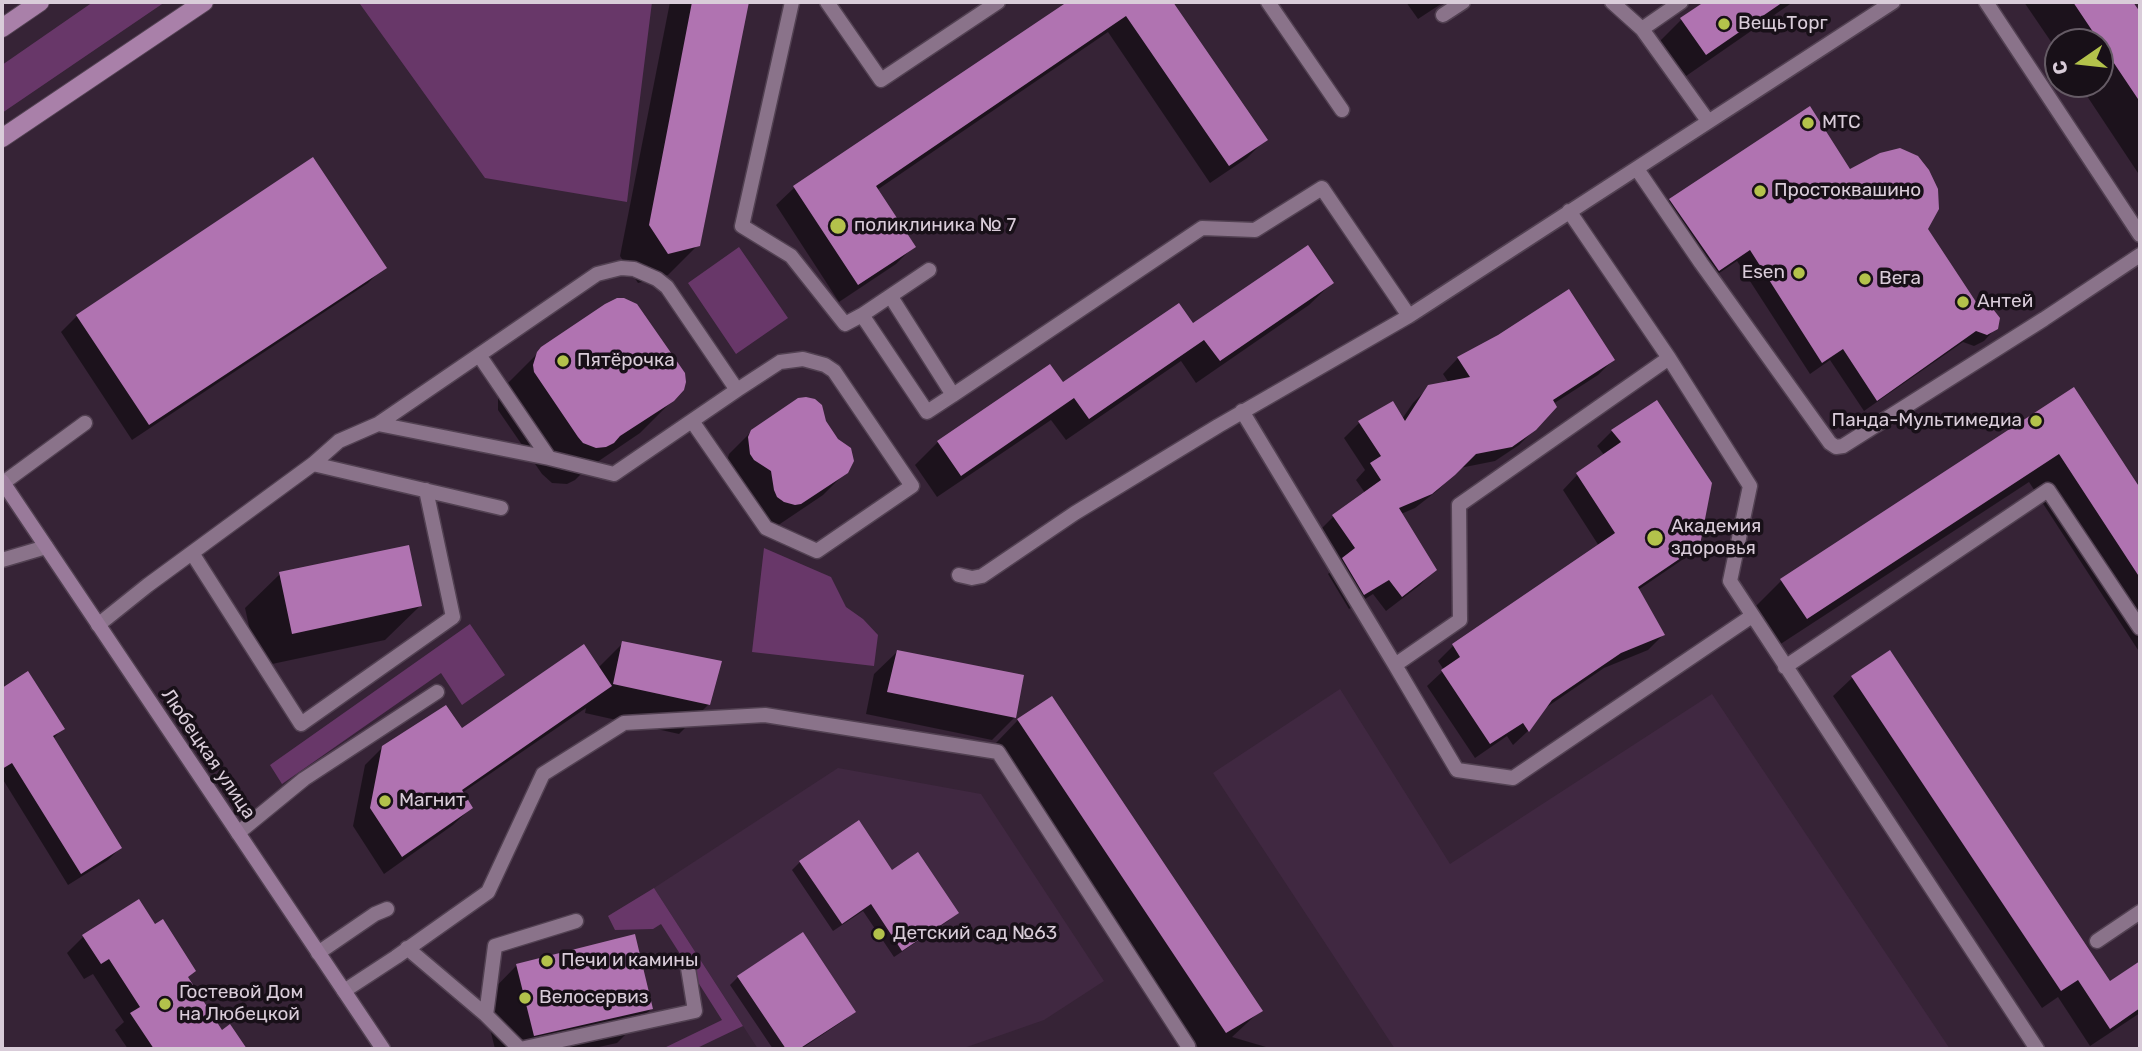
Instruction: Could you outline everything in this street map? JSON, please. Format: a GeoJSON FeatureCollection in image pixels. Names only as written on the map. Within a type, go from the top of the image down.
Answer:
{"type":"FeatureCollection","features":[{"type":"Feature","properties":{"kind":"main road"},"geometry":{"type":"LineString","coordinates":[[2,28],[21,7],[40,2]]}},
{"type":"Feature","properties":{"kind":"main road"},"geometry":{"type":"LineString","coordinates":[[2,138],[204,2]]}},
{"type":"Feature","properties":{"kind":"street"},"geometry":{"type":"LineString","coordinates":[[792,2],[742,226],[791,256],[845,324],[891,297],[929,270]]}},
{"type":"Feature","properties":{"kind":"street"},"geometry":{"type":"LineString","coordinates":[[827,2],[881,80],[998,2]]}},
{"type":"Feature","properties":{"kind":"street"},"geometry":{"type":"LineString","coordinates":[[1268,2],[1342,110]]}},
{"type":"Feature","properties":{"kind":"street"},"geometry":{"type":"LineString","coordinates":[[1443,15],[1463,2]]}},
{"type":"Feature","properties":{"kind":"street"},"geometry":{"type":"LineString","coordinates":[[1612,2],[1642,29],[1708,121]]}},
{"type":"Feature","properties":{"kind":"street"},"geometry":{"type":"LineString","coordinates":[[1642,29],[1681,2]]}},
{"type":"Feature","properties":{"kind":"street"},"geometry":{"type":"LineString","coordinates":[[959,575],[972,578],[982,576],[1075,513],[1242,411],[1409,316],[1893,2]]}},
{"type":"Feature","properties":{"kind":"street"},"geometry":{"type":"LineString","coordinates":[[1986,2],[2140,235]]}},
{"type":"Feature","properties":{"kind":"street"},"geometry":{"type":"LineString","coordinates":[[1637,169],[1701,263],[1830,443],[1836,447],[1855,439],[2140,256]]}},
{"type":"Feature","properties":{"kind":"street"},"geometry":{"type":"LineString","coordinates":[[862,315],[927,412],[1202,228],[1255,230],[1322,188],[1409,316]]}},
{"type":"Feature","properties":{"kind":"street"},"geometry":{"type":"LineString","coordinates":[[1569,211],[1669,358],[1750,486],[1730,581],[2037,1049]]}},
{"type":"Feature","properties":{"kind":"street"},"geometry":{"type":"LineString","coordinates":[[99,625],[313,464],[339,441],[378,424],[597,274],[609,270],[634,270],[657,279],[667,287],[737,390]]}},
{"type":"Feature","properties":{"kind":"street"},"geometry":{"type":"LineString","coordinates":[[891,297],[953,395]]}},
{"type":"Feature","properties":{"kind":"street"},"geometry":{"type":"LineString","coordinates":[[479,355],[549,458]]}},
{"type":"Feature","properties":{"kind":"street"},"geometry":{"type":"LineString","coordinates":[[1395,665],[1460,620],[1459,505],[1669,358]]}},
{"type":"Feature","properties":{"kind":"street"},"geometry":{"type":"LineString","coordinates":[[378,424],[549,458],[614,474],[737,390],[780,362],[803,359],[825,365],[834,371],[912,486],[817,551],[765,528],[692,421]]}},
{"type":"Feature","properties":{"kind":"street"},"geometry":{"type":"LineString","coordinates":[[1242,411],[1457,770],[1513,778],[1752,616]]}},
{"type":"Feature","properties":{"kind":"street"},"geometry":{"type":"LineString","coordinates":[[2,482],[85,423]]}},
{"type":"Feature","properties":{"kind":"street"},"geometry":{"type":"LineString","coordinates":[[313,464],[501,508]]}},
{"type":"Feature","properties":{"kind":"street","name":"Любецкая улица"},"geometry":{"type":"LineString","coordinates":[[2,482],[383,1049]]}},
{"type":"Feature","properties":{"kind":"street"},"geometry":{"type":"LineString","coordinates":[[192,553],[301,724],[453,617],[426,490]]}},
{"type":"Feature","properties":{"kind":"street"},"geometry":{"type":"LineString","coordinates":[[1785,667],[2048,490],[2140,628]]}},
{"type":"Feature","properties":{"kind":"street"},"geometry":{"type":"LineString","coordinates":[[2,561],[46,547]]}},
{"type":"Feature","properties":{"kind":"street"},"geometry":{"type":"LineString","coordinates":[[238,833],[304,779],[437,692]]}},
{"type":"Feature","properties":{"kind":"street"},"geometry":{"type":"LineString","coordinates":[[344,991],[488,892],[543,774],[624,723],[765,715],[998,752],[1188,1046],[1187,1049]]}},
{"type":"Feature","properties":{"kind":"street"},"geometry":{"type":"LineString","coordinates":[[318,953],[375,914],[387,909]]}},
{"type":"Feature","properties":{"kind":"street"},"geometry":{"type":"LineString","coordinates":[[2097,941],[2140,912]]}},
{"type":"Feature","properties":{"kind":"street"},"geometry":{"type":"LineString","coordinates":[[486,1015],[495,946],[576,921]]}},
{"type":"Feature","properties":{"kind":"street"},"geometry":{"type":"LineString","coordinates":[[407,948],[486,1015],[520,1049],[695,1011],[688,968]]}},
{"type":"Feature","properties":{"kind":"shaded area"},"geometry":{"type":"Polygon","coordinates":[[[93,2],[165,2],[2,113],[2,65],[93,2]]]}},
{"type":"Feature","properties":{"kind":"shaded area"},"geometry":{"type":"Polygon","coordinates":[[[652,2],[627,202],[485,178],[360,4],[652,2]]]}},
{"type":"Feature","properties":{"kind":"shaded area"},"geometry":{"type":"Polygon","coordinates":[[[739,247],[788,318],[736,354],[688,283],[739,247]]]}},
{"type":"Feature","properties":{"kind":"shaded area"},"geometry":{"type":"Polygon","coordinates":[[[764,548],[831,577],[846,607],[863,619],[878,635],[874,666],[752,652],[764,548]]]}},
{"type":"Feature","properties":{"kind":"shaded area"},"geometry":{"type":"Polygon","coordinates":[[[470,624],[505,675],[462,705],[441,673],[282,784],[270,765],[470,624]]]}},
{"type":"Feature","properties":{"kind":"shaded area"},"geometry":{"type":"Polygon","coordinates":[[[1340,689],[1450,864],[1712,694],[1950,1049],[1395,1049],[1213,773],[1340,689]]]}},
{"type":"Feature","properties":{"kind":"shaded area","name":"Детский сад №63"},"geometry":{"type":"Polygon","coordinates":[[[838,768],[981,794],[1104,981],[1044,1020],[961,1049],[758,1049],[654,888],[838,768]]]}},
{"type":"Feature","properties":{"kind":"shaded area"},"geometry":{"type":"Polygon","coordinates":[[[654,888],[743,1026],[695,1049],[662,1049],[722,1020],[661,924],[653,929],[615,930],[608,916],[654,888]]]}},
{"type":"Feature","properties":{"kind":"building"},"geometry":{"type":"Polygon","coordinates":[[[692,2],[749,2],[700,246],[668,254],[649,225],[692,2]]]}},
{"type":"Feature","properties":{"kind":"building"},"geometry":{"type":"Polygon","coordinates":[[[1067,2],[1173,2],[1268,140],[1229,166],[1126,16],[876,186],[916,247],[858,285],[793,186],[1067,2]]]}},
{"type":"Feature","properties":{"kind":"building"},"geometry":{"type":"Polygon","coordinates":[[[1704,2],[1783,2],[1706,55],[1680,18],[1704,2]]]}},
{"type":"Feature","properties":{"kind":"building"},"geometry":{"type":"Polygon","coordinates":[[[2073,2],[2133,2],[2140,12],[2140,102],[2114,63],[2114,28],[2090,28],[2073,2]]]}},
{"type":"Feature","properties":{"kind":"building","name":"Вега"},"geometry":{"type":"Polygon","coordinates":[[[1810,106],[1850,169],[1880,153],[1900,148],[1918,156],[1929,170],[1938,189],[1939,209],[1928,229],[1980,308],[1993,309],[2000,318],[1998,329],[1987,335],[1976,331],[1877,401],[1843,349],[1822,363],[1750,250],[1719,271],[1669,199],[1810,106]]]}},
{"type":"Feature","properties":{"kind":"building"},"geometry":{"type":"Polygon","coordinates":[[[313,157],[387,268],[149,425],[76,315],[313,157]]]}},
{"type":"Feature","properties":{"kind":"building"},"geometry":{"type":"Polygon","coordinates":[[[1308,245],[1334,283],[1220,361],[1204,340],[1089,419],[1074,398],[961,476],[937,441],[1050,364],[1063,382],[1179,303],[1193,323],[1308,245]]]}},
{"type":"Feature","properties":{"kind":"building"},"geometry":{"type":"Polygon","coordinates":[[[1569,289],[1615,360],[1553,400],[1557,407],[1536,430],[1512,447],[1476,454],[1432,494],[1399,508],[1437,570],[1402,597],[1389,580],[1364,595],[1342,558],[1355,548],[1332,515],[1381,480],[1370,463],[1381,456],[1358,421],[1393,401],[1405,421],[1428,385],[1470,377],[1457,357],[1498,335],[1569,289]]]}},
{"type":"Feature","properties":{"kind":"building"},"geometry":{"type":"Polygon","coordinates":[[[617,298],[637,304],[685,373],[686,382],[684,390],[674,401],[620,436],[614,443],[596,448],[583,443],[578,437],[534,372],[533,365],[541,347],[617,298]]]}},
{"type":"Feature","properties":{"kind":"building"},"geometry":{"type":"Polygon","coordinates":[[[2074,387],[2140,488],[2140,578],[2059,454],[1807,619],[1780,579],[2074,387]]]}},
{"type":"Feature","properties":{"kind":"building"},"geometry":{"type":"Polygon","coordinates":[[[798,398],[815,399],[822,405],[826,421],[838,439],[851,448],[854,461],[848,473],[801,504],[795,505],[777,497],[771,471],[754,460],[750,454],[748,437],[751,430],[798,398]]]}},
{"type":"Feature","properties":{"kind":"building"},"geometry":{"type":"Polygon","coordinates":[[[1657,400],[1712,483],[1700,545],[1638,587],[1665,635],[1621,653],[1552,700],[1529,732],[1523,723],[1490,744],[1441,670],[1460,657],[1452,644],[1615,533],[1576,473],[1621,442],[1611,430],[1657,400]]]}},
{"type":"Feature","properties":{"kind":"building"},"geometry":{"type":"Polygon","coordinates":[[[409,545],[422,606],[292,634],[279,572],[409,545]]]}},
{"type":"Feature","properties":{"kind":"building"},"geometry":{"type":"Polygon","coordinates":[[[622,641],[722,661],[710,705],[613,684],[622,641]]]}},
{"type":"Feature","properties":{"kind":"building"},"geometry":{"type":"Polygon","coordinates":[[[584,644],[612,686],[462,790],[473,808],[402,857],[370,808],[382,746],[446,705],[462,728],[584,644]]]}},
{"type":"Feature","properties":{"kind":"building"},"geometry":{"type":"Polygon","coordinates":[[[897,650],[1024,675],[1016,718],[887,692],[897,650]]]}},
{"type":"Feature","properties":{"kind":"building"},"geometry":{"type":"Polygon","coordinates":[[[1890,650],[2110,981],[2140,961],[2140,1008],[2110,1029],[2078,980],[2061,991],[1851,676],[1890,650]]]}},
{"type":"Feature","properties":{"kind":"building"},"geometry":{"type":"Polygon","coordinates":[[[28,671],[65,729],[53,736],[122,848],[81,874],[12,763],[2,769],[2,688],[28,671]]]}},
{"type":"Feature","properties":{"kind":"building"},"geometry":{"type":"Polygon","coordinates":[[[1052,696],[1263,1011],[1226,1033],[1017,719],[1052,696]]]}},
{"type":"Feature","properties":{"kind":"building"},"geometry":{"type":"Polygon","coordinates":[[[859,820],[892,870],[918,852],[959,913],[902,951],[871,904],[842,924],[799,861],[859,820]]]}},
{"type":"Feature","properties":{"kind":"building"},"geometry":{"type":"Polygon","coordinates":[[[139,899],[155,924],[163,919],[196,971],[188,977],[222,1030],[230,1024],[247,1049],[154,1049],[130,1013],[140,1007],[109,959],[101,964],[82,935],[139,899]]]}},
{"type":"Feature","properties":{"kind":"building"},"geometry":{"type":"Polygon","coordinates":[[[803,932],[856,1012],[799,1049],[786,1049],[737,976],[803,932]]]}},
{"type":"Feature","properties":{"kind":"building"},"geometry":{"type":"Polygon","coordinates":[[[635,934],[653,1009],[534,1036],[516,964],[635,934]]]}},
{"type":"Feature","properties":{"kind":"place","name":"ВещьТорг"},"geometry":{"type":"Point","coordinates":[1724,24]}},
{"type":"Feature","properties":{"kind":"place","name":"МТС"},"geometry":{"type":"Point","coordinates":[1808,123]}},
{"type":"Feature","properties":{"kind":"place","name":"Простоквашино"},"geometry":{"type":"Point","coordinates":[1760,191]}},
{"type":"Feature","properties":{"kind":"place","name":"поликлиника № 7"},"geometry":{"type":"Point","coordinates":[838,226]}},
{"type":"Feature","properties":{"kind":"place","name":"Esen"},"geometry":{"type":"Point","coordinates":[1799,273]}},
{"type":"Feature","properties":{"kind":"place","name":"Вега"},"geometry":{"type":"Point","coordinates":[1865,279]}},
{"type":"Feature","properties":{"kind":"place","name":"Антей"},"geometry":{"type":"Point","coordinates":[1963,302]}},
{"type":"Feature","properties":{"kind":"place","name":"Пятёрочка"},"geometry":{"type":"Point","coordinates":[563,361]}},
{"type":"Feature","properties":{"kind":"place","name":"Панда-Мультимедиа"},"geometry":{"type":"Point","coordinates":[2036,421]}},
{"type":"Feature","properties":{"kind":"place","name":"Академия здоровья"},"geometry":{"type":"Point","coordinates":[1655,538]}},
{"type":"Feature","properties":{"kind":"place","name":"Магнит"},"geometry":{"type":"Point","coordinates":[385,801]}},
{"type":"Feature","properties":{"kind":"place","name":"Детский сад №63"},"geometry":{"type":"Point","coordinates":[879,934]}},
{"type":"Feature","properties":{"kind":"place","name":"Печи и камины"},"geometry":{"type":"Point","coordinates":[547,961]}},
{"type":"Feature","properties":{"kind":"place","name":"Велосервиз"},"geometry":{"type":"Point","coordinates":[525,998]}},
{"type":"Feature","properties":{"kind":"place","name":"Гостевой Дом на Любецкой"},"geometry":{"type":"Point","coordinates":[165,1004]}}]}
